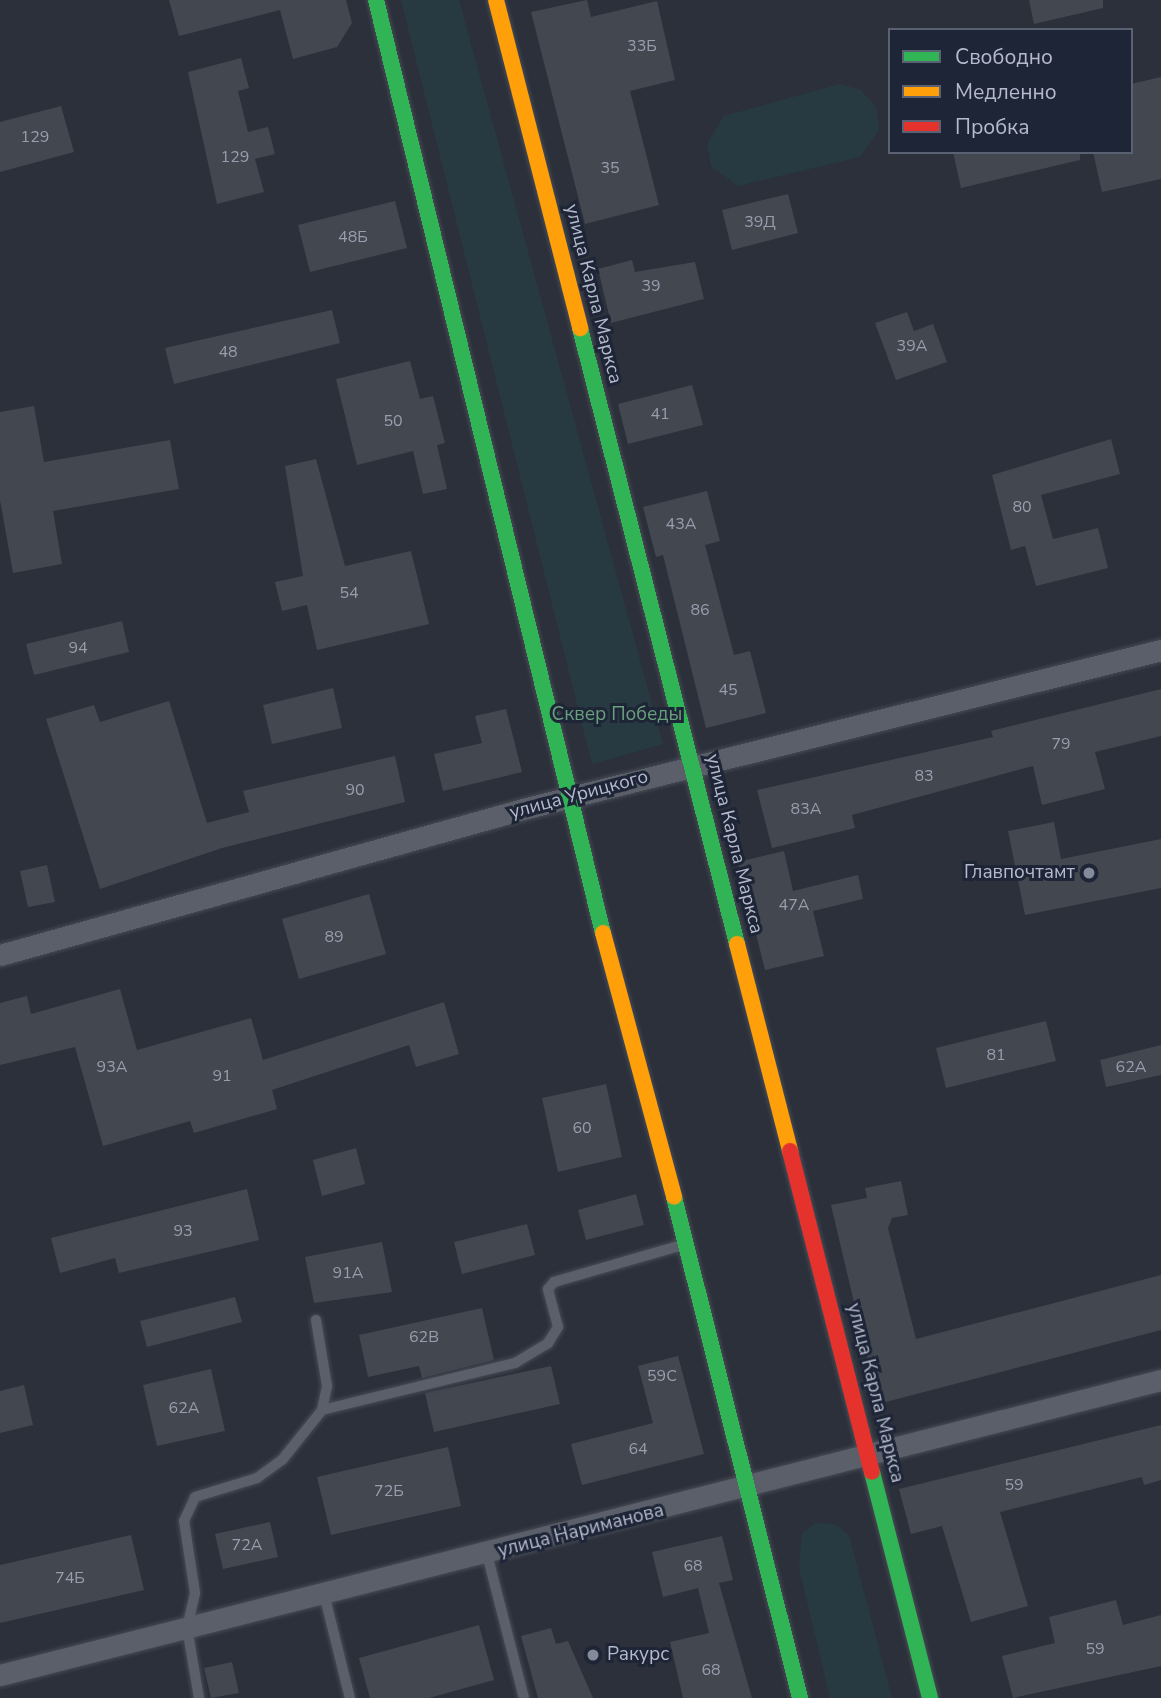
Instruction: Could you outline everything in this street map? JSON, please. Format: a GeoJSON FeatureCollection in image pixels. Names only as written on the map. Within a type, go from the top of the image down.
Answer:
{"type":"FeatureCollection","features":[{"type":"Feature","properties":{"kind":"main road"},"geometry":{"type":"LineString","coordinates":[[376,0],[567,797],[752,1489],[800,1698]]}},
{"type":"Feature","properties":{"kind":"main road","name":"улица Карла Маркса"},"geometry":{"type":"LineString","coordinates":[[496,0],[930,1698]]}},
{"type":"Feature","properties":{"kind":"street","name":"улица Урицкого"},"geometry":{"type":"LineString","coordinates":[[0,955],[567,797],[1161,650]]}},
{"type":"Feature","properties":{"kind":"street","name":"улица Нариманова"},"geometry":{"type":"LineString","coordinates":[[0,1675],[752,1489],[1161,1380]]}},
{"type":"Feature","properties":{"kind":"lane"},"geometry":{"type":"LineString","coordinates":[[322,1410],[515,1363],[548,1343],[558,1327],[548,1289],[554,1282],[687,1244]]}},
{"type":"Feature","properties":{"kind":"lane"},"geometry":{"type":"LineString","coordinates":[[200,1698],[187,1628],[195,1593],[184,1521],[195,1497],[257,1478],[282,1461],[322,1410],[327,1386],[316,1320]]}},
{"type":"Feature","properties":{"kind":"lane"},"geometry":{"type":"LineString","coordinates":[[487,1554],[524,1698]]}},
{"type":"Feature","properties":{"kind":"lane"},"geometry":{"type":"LineString","coordinates":[[324,1594],[350,1698]]}},
{"type":"Feature","properties":{"kind":"green space","name":"Сквер Победы"},"geometry":{"type":"Polygon","coordinates":[[[401,0],[459,0],[663,744],[592,764],[401,0]]]}},
{"type":"Feature","properties":{"kind":"green space"},"geometry":{"type":"Polygon","coordinates":[[[840,84],[861,90],[876,107],[879,130],[860,157],[738,186],[711,166],[707,144],[724,116],[840,84]]]}},
{"type":"Feature","properties":{"kind":"green space"},"geometry":{"type":"Polygon","coordinates":[[[816,1523],[835,1524],[849,1535],[892,1698],[830,1698],[799,1568],[802,1533],[816,1523]]]}},
{"type":"Feature","properties":{"kind":"building"},"geometry":{"type":"Polygon","coordinates":[[[169,0],[346,0],[352,23],[337,47],[293,59],[280,10],[179,36],[169,0]]]}},
{"type":"Feature","properties":{"kind":"building"},"geometry":{"type":"Polygon","coordinates":[[[587,0],[591,17],[657,1],[675,80],[630,91],[659,205],[585,224],[531,12],[587,0]]]}},
{"type":"Feature","properties":{"kind":"building"},"geometry":{"type":"Polygon","coordinates":[[[1029,0],[1103,0],[1103,8],[1034,24],[1029,0]]]}},
{"type":"Feature","properties":{"kind":"building"},"geometry":{"type":"Polygon","coordinates":[[[241,58],[249,88],[238,91],[248,132],[268,127],[275,154],[255,159],[264,192],[217,204],[188,72],[241,58]]]}},
{"type":"Feature","properties":{"kind":"building"},"geometry":{"type":"Polygon","coordinates":[[[1161,77],[1161,179],[1102,192],[1093,154],[1133,154],[1133,84],[1161,77]]]}},
{"type":"Feature","properties":{"kind":"building"},"geometry":{"type":"Polygon","coordinates":[[[61,106],[74,152],[0,172],[0,122],[61,106]]]}},
{"type":"Feature","properties":{"kind":"building"},"geometry":{"type":"Polygon","coordinates":[[[953,154],[1080,154],[1080,160],[961,188],[953,154]]]}},
{"type":"Feature","properties":{"kind":"building"},"geometry":{"type":"Polygon","coordinates":[[[788,194],[798,233],[732,250],[722,210],[788,194]]]}},
{"type":"Feature","properties":{"kind":"building"},"geometry":{"type":"Polygon","coordinates":[[[395,201],[407,248],[310,272],[298,225],[395,201]]]}},
{"type":"Feature","properties":{"kind":"building"},"geometry":{"type":"Polygon","coordinates":[[[632,260],[635,272],[695,262],[704,299],[611,323],[598,269],[632,260]]]}},
{"type":"Feature","properties":{"kind":"building"},"geometry":{"type":"Polygon","coordinates":[[[332,310],[340,343],[174,384],[165,348],[332,310]]]}},
{"type":"Feature","properties":{"kind":"building"},"geometry":{"type":"Polygon","coordinates":[[[907,312],[914,331],[933,324],[947,362],[896,380],[875,323],[907,312]]]}},
{"type":"Feature","properties":{"kind":"building"},"geometry":{"type":"Polygon","coordinates":[[[410,361],[420,399],[433,396],[445,443],[437,445],[447,489],[423,494],[413,451],[357,465],[336,379],[410,361]]]}},
{"type":"Feature","properties":{"kind":"building"},"geometry":{"type":"Polygon","coordinates":[[[692,385],[703,425],[628,444],[618,404],[692,385]]]}},
{"type":"Feature","properties":{"kind":"building"},"geometry":{"type":"Polygon","coordinates":[[[34,406],[44,462],[170,440],[179,489],[53,511],[62,564],[13,573],[0,500],[0,412],[34,406]]]}},
{"type":"Feature","properties":{"kind":"building"},"geometry":{"type":"Polygon","coordinates":[[[1111,439],[1120,474],[1041,495],[1053,539],[1098,528],[1108,568],[1036,586],[1025,546],[1011,550],[992,475],[1111,439]]]}},
{"type":"Feature","properties":{"kind":"building"},"geometry":{"type":"Polygon","coordinates":[[[316,459],[345,566],[411,551],[429,624],[317,650],[307,605],[282,611],[275,582],[303,576],[285,466],[316,459]]]}},
{"type":"Feature","properties":{"kind":"building"},"geometry":{"type":"Polygon","coordinates":[[[707,491],[720,541],[705,545],[734,655],[750,651],[766,713],[706,728],[663,555],[656,557],[643,507],[707,491]]]}},
{"type":"Feature","properties":{"kind":"building"},"geometry":{"type":"Polygon","coordinates":[[[122,621],[129,652],[34,675],[26,644],[122,621]]]}},
{"type":"Feature","properties":{"kind":"building"},"geometry":{"type":"Polygon","coordinates":[[[333,688],[342,728],[272,744],[263,705],[333,688]]]}},
{"type":"Feature","properties":{"kind":"building"},"geometry":{"type":"Polygon","coordinates":[[[1161,689],[1161,736],[1095,752],[1105,789],[1042,805],[1033,766],[852,815],[855,828],[772,848],[757,790],[993,737],[991,731],[1161,689]]]}},
{"type":"Feature","properties":{"kind":"building"},"geometry":{"type":"Polygon","coordinates":[[[169,701],[207,823],[249,812],[243,791],[395,756],[405,802],[222,848],[100,889],[46,719],[94,705],[100,722],[169,701]]]}},
{"type":"Feature","properties":{"kind":"building"},"geometry":{"type":"Polygon","coordinates":[[[506,709],[522,772],[443,791],[434,754],[482,743],[475,716],[506,709]]]}},
{"type":"Feature","properties":{"kind":"building","name":"Главпочтамт"},"geometry":{"type":"Polygon","coordinates":[[[1054,822],[1061,859],[1161,839],[1161,888],[1025,915],[1008,831],[1054,822]]]}},
{"type":"Feature","properties":{"kind":"building"},"geometry":{"type":"Polygon","coordinates":[[[784,851],[793,891],[858,875],[863,899],[813,911],[824,956],[765,970],[738,862],[784,851]]]}},
{"type":"Feature","properties":{"kind":"building"},"geometry":{"type":"Polygon","coordinates":[[[47,865],[55,902],[28,907],[20,871],[47,865]]]}},
{"type":"Feature","properties":{"kind":"building"},"geometry":{"type":"Polygon","coordinates":[[[369,894],[386,954],[299,979],[282,919],[369,894]]]}},
{"type":"Feature","properties":{"kind":"building"},"geometry":{"type":"Polygon","coordinates":[[[120,989],[137,1050],[251,1018],[263,1060],[444,1002],[459,1054],[416,1067],[409,1045],[272,1090],[277,1109],[194,1133],[190,1121],[103,1146],[75,1047],[0,1065],[0,1003],[27,996],[31,1014],[120,989]]]}},
{"type":"Feature","properties":{"kind":"building"},"geometry":{"type":"Polygon","coordinates":[[[1046,1021],[1056,1061],[946,1088],[936,1048],[1046,1021]]]}},
{"type":"Feature","properties":{"kind":"building"},"geometry":{"type":"Polygon","coordinates":[[[1161,1045],[1161,1075],[1106,1087],[1100,1060],[1161,1045]]]}},
{"type":"Feature","properties":{"kind":"building"},"geometry":{"type":"Polygon","coordinates":[[[606,1084],[622,1157],[558,1172],[542,1098],[606,1084]]]}},
{"type":"Feature","properties":{"kind":"building"},"geometry":{"type":"Polygon","coordinates":[[[356,1148],[365,1184],[322,1196],[313,1160],[356,1148]]]}},
{"type":"Feature","properties":{"kind":"building"},"geometry":{"type":"Polygon","coordinates":[[[901,1181],[908,1215],[892,1218],[888,1228],[916,1339],[1161,1275],[1161,1330],[878,1404],[831,1205],[867,1198],[865,1188],[901,1181]]]}},
{"type":"Feature","properties":{"kind":"building"},"geometry":{"type":"Polygon","coordinates":[[[247,1189],[259,1240],[119,1273],[115,1258],[60,1273],[51,1238],[247,1189]]]}},
{"type":"Feature","properties":{"kind":"building"},"geometry":{"type":"Polygon","coordinates":[[[636,1194],[644,1225],[586,1240],[578,1210],[636,1194]]]}},
{"type":"Feature","properties":{"kind":"building"},"geometry":{"type":"Polygon","coordinates":[[[527,1224],[535,1255],[462,1274],[454,1242],[527,1224]]]}},
{"type":"Feature","properties":{"kind":"building"},"geometry":{"type":"Polygon","coordinates":[[[382,1242],[392,1292],[314,1303],[305,1257],[382,1242]]]}},
{"type":"Feature","properties":{"kind":"building"},"geometry":{"type":"Polygon","coordinates":[[[235,1297],[242,1322],[147,1347],[140,1321],[235,1297]]]}},
{"type":"Feature","properties":{"kind":"building"},"geometry":{"type":"Polygon","coordinates":[[[482,1308],[494,1360],[422,1378],[419,1366],[368,1377],[359,1335],[482,1308]]]}},
{"type":"Feature","properties":{"kind":"building"},"geometry":{"type":"Polygon","coordinates":[[[678,1356],[704,1454],[582,1485],[571,1444],[653,1423],[638,1366],[678,1356]]]}},
{"type":"Feature","properties":{"kind":"building"},"geometry":{"type":"Polygon","coordinates":[[[551,1366],[560,1404],[434,1432],[425,1393],[551,1366]]]}},
{"type":"Feature","properties":{"kind":"building"},"geometry":{"type":"Polygon","coordinates":[[[211,1369],[225,1431],[157,1446],[143,1385],[211,1369]]]}},
{"type":"Feature","properties":{"kind":"building"},"geometry":{"type":"Polygon","coordinates":[[[24,1385],[33,1425],[0,1433],[0,1391],[24,1385]]]}},
{"type":"Feature","properties":{"kind":"building"},"geometry":{"type":"Polygon","coordinates":[[[1161,1425],[1161,1480],[1144,1485],[1142,1477],[1000,1512],[1028,1606],[971,1622],[942,1526],[911,1534],[899,1489],[1161,1425]]]}},
{"type":"Feature","properties":{"kind":"building"},"geometry":{"type":"Polygon","coordinates":[[[448,1447],[461,1506],[331,1535],[317,1477],[448,1447]]]}},
{"type":"Feature","properties":{"kind":"building"},"geometry":{"type":"Polygon","coordinates":[[[270,1522],[278,1557],[223,1569],[215,1534],[270,1522]]]}},
{"type":"Feature","properties":{"kind":"building"},"geometry":{"type":"Polygon","coordinates":[[[131,1535],[144,1590],[0,1623],[0,1565],[131,1535]]]}},
{"type":"Feature","properties":{"kind":"building"},"geometry":{"type":"Polygon","coordinates":[[[722,1536],[733,1580],[719,1583],[752,1698],[683,1698],[670,1642],[709,1633],[698,1588],[663,1597],[652,1552],[722,1536]]]}},
{"type":"Feature","properties":{"kind":"building"},"geometry":{"type":"Polygon","coordinates":[[[1116,1600],[1123,1625],[1161,1615],[1161,1666],[1013,1698],[1002,1656],[1055,1643],[1049,1617],[1116,1600]]]}},
{"type":"Feature","properties":{"kind":"building"},"geometry":{"type":"Polygon","coordinates":[[[479,1625],[494,1680],[429,1698],[370,1698],[359,1658],[479,1625]]]}},
{"type":"Feature","properties":{"kind":"building"},"geometry":{"type":"Polygon","coordinates":[[[551,1628],[556,1644],[568,1641],[593,1698],[538,1698],[521,1636],[551,1628]]]}},
{"type":"Feature","properties":{"kind":"building"},"geometry":{"type":"Polygon","coordinates":[[[232,1662],[239,1693],[211,1698],[204,1668],[232,1662]]]}},
{"type":"Feature","properties":{"kind":"traffic: fast"},"geometry":{"type":"LineString","coordinates":[[376,0],[603,933]]}},
{"type":"Feature","properties":{"kind":"traffic: fast"},"geometry":{"type":"LineString","coordinates":[[580,328],[737,944]]}},
{"type":"Feature","properties":{"kind":"traffic: fast"},"geometry":{"type":"LineString","coordinates":[[674,1197],[800,1698]]}},
{"type":"Feature","properties":{"kind":"traffic: fast"},"geometry":{"type":"LineString","coordinates":[[872,1472],[930,1698]]}},
{"type":"Feature","properties":{"kind":"traffic: slow"},"geometry":{"type":"LineString","coordinates":[[496,0],[580,328]]}},
{"type":"Feature","properties":{"kind":"traffic: slow"},"geometry":{"type":"LineString","coordinates":[[603,933],[674,1197]]}},
{"type":"Feature","properties":{"kind":"traffic: slow"},"geometry":{"type":"LineString","coordinates":[[737,944],[790,1151]]}},
{"type":"Feature","properties":{"kind":"traffic: jam"},"geometry":{"type":"LineString","coordinates":[[790,1151],[872,1472]]}},
{"type":"Feature","properties":{"kind":"place","name":"Главпочтамт"},"geometry":{"type":"Point","coordinates":[1089,873]}},
{"type":"Feature","properties":{"kind":"place","name":"Ракурс"},"geometry":{"type":"Point","coordinates":[593,1655]}}]}
